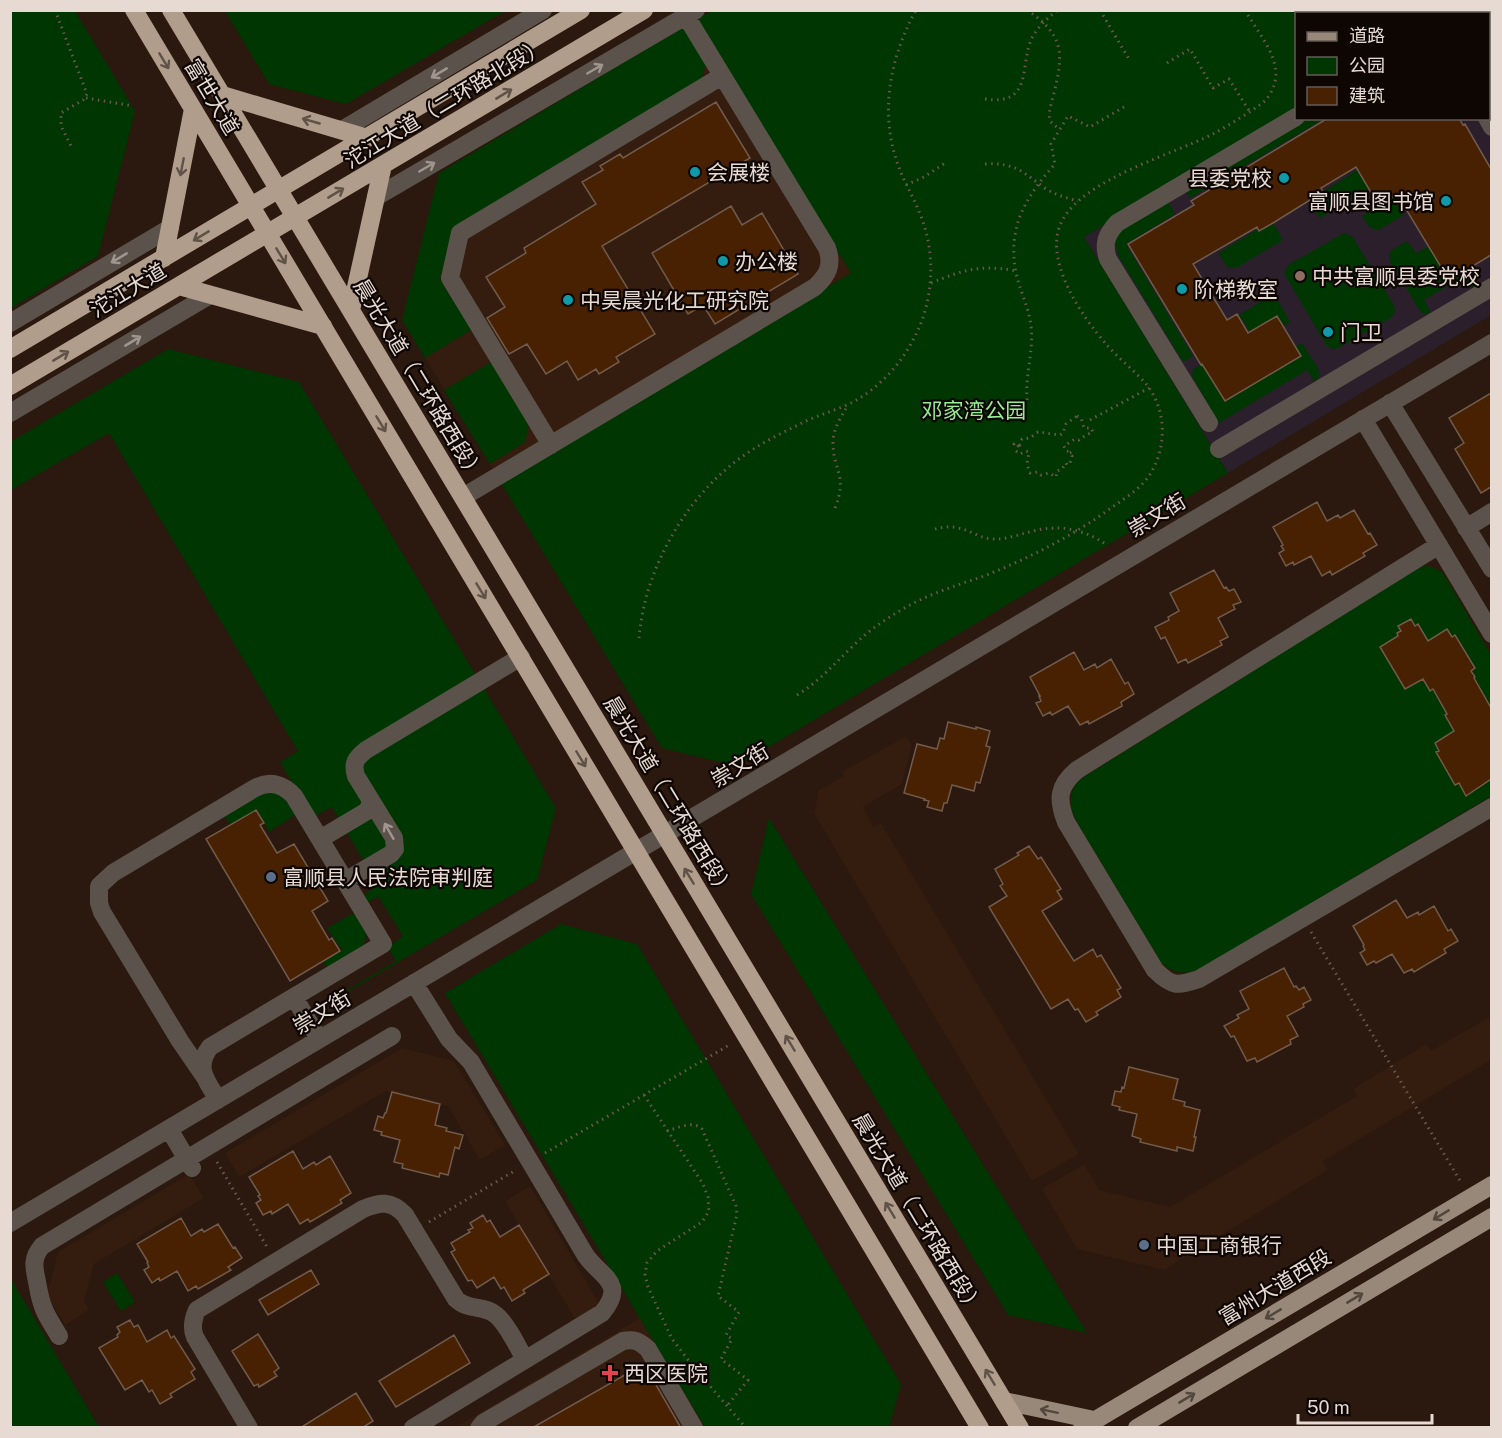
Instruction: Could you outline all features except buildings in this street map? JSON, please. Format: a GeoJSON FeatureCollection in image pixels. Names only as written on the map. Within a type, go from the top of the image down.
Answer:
{"type":"FeatureCollection","features":[{"type":"Feature","properties":{"kind":"highway","name":"富世大道"},"geometry":{"type":"LineString","coordinates":[[134,10],[252,206]]}},
{"type":"Feature","properties":{"kind":"highway","name":"富世大道"},"geometry":{"type":"LineString","coordinates":[[171,10],[279,190]]}},
{"type":"Feature","properties":{"kind":"highway","name":"沱江大道（二环路北段）"},"geometry":{"type":"LineString","coordinates":[[252,206],[581,10]]}},
{"type":"Feature","properties":{"kind":"highway","name":"沱江大道（二环路北段）"},"geometry":{"type":"LineString","coordinates":[[268,234],[644,10]]}},
{"type":"Feature","properties":{"kind":"highway"},"geometry":{"type":"LineString","coordinates":[[222,95],[367,138]]}},
{"type":"Feature","properties":{"kind":"highway"},"geometry":{"type":"LineString","coordinates":[[164,258],[194,109]]}},
{"type":"Feature","properties":{"kind":"highway"},"geometry":{"type":"LineString","coordinates":[[351,310],[383,165]]}},
{"type":"Feature","properties":{"kind":"highway","name":"晨光大道（二环路西段）"},"geometry":{"type":"LineString","coordinates":[[279,190],[1020,1428]]}},
{"type":"Feature","properties":{"kind":"highway"},"geometry":{"type":"LineString","coordinates":[[252,206],[975,1424]]}},
{"type":"Feature","properties":{"kind":"highway","name":"沱江大道"},"geometry":{"type":"LineString","coordinates":[[10,349],[252,206]]}},
{"type":"Feature","properties":{"kind":"highway","name":"沱江大道"},"geometry":{"type":"LineString","coordinates":[[10,386],[268,234]]}},
{"type":"Feature","properties":{"kind":"highway"},"geometry":{"type":"LineString","coordinates":[[179,286],[323,326]]}},
{"type":"Feature","properties":{"kind":"main road","name":"富州大道西段"},"geometry":{"type":"LineString","coordinates":[[1088,1424],[1491,1185]]}},
{"type":"Feature","properties":{"kind":"main road"},"geometry":{"type":"LineString","coordinates":[[1137,1428],[1491,1217]]}},
{"type":"Feature","properties":{"kind":"main road"},"geometry":{"type":"LineString","coordinates":[[1004,1401],[1088,1424]]}},
{"type":"Feature","properties":{"kind":"street"},"geometry":{"type":"LineString","coordinates":[[342,130],[543,10]]}},
{"type":"Feature","properties":{"kind":"street"},"geometry":{"type":"LineString","coordinates":[[376,197],[691,13],[722,76],[827,248],[828,271],[824,279],[815,287],[463,497]]}},
{"type":"Feature","properties":{"kind":"street"},"geometry":{"type":"LineString","coordinates":[[551,445],[450,278],[460,233],[722,76]]}},
{"type":"Feature","properties":{"kind":"street"},"geometry":{"type":"LineString","coordinates":[[1209,423],[1108,259],[1105,249],[1106,240],[1117,223],[1295,118]]}},
{"type":"Feature","properties":{"kind":"street"},"geometry":{"type":"LineString","coordinates":[[10,322],[170,228]]}},
{"type":"Feature","properties":{"kind":"street"},"geometry":{"type":"LineString","coordinates":[[1219,449],[1491,287]]}},
{"type":"Feature","properties":{"kind":"street"},"geometry":{"type":"LineString","coordinates":[[10,413],[210,295]]}},
{"type":"Feature","properties":{"kind":"street","name":"崇文街"},"geometry":{"type":"LineString","coordinates":[[10,1223],[665,836],[1491,343]]}},
{"type":"Feature","properties":{"kind":"street"},"geometry":{"type":"LineString","coordinates":[[1390,403],[1491,569]]}},
{"type":"Feature","properties":{"kind":"street"},"geometry":{"type":"LineString","coordinates":[[1363,419],[1491,634]]}},
{"type":"Feature","properties":{"kind":"street"},"geometry":{"type":"LineString","coordinates":[[1466,528],[1491,512]]}},
{"type":"Feature","properties":{"kind":"street"},"geometry":{"type":"LineString","coordinates":[[1439,545],[1077,770],[1064,780],[1060,795],[1061,809],[1066,822],[1155,970],[1166,981],[1180,985],[1199,979],[1491,807]]}},
{"type":"Feature","properties":{"kind":"street"},"geometry":{"type":"LineString","coordinates":[[345,881],[391,854],[395,849],[394,838],[353,767],[359,755],[520,657]]}},
{"type":"Feature","properties":{"kind":"street"},"geometry":{"type":"LineString","coordinates":[[204,1076],[202,1063],[204,1054],[210,1047],[383,944],[289,791],[280,785],[265,784],[235,800],[104,879],[99,886],[98,895],[102,912],[218,1100]]}},
{"type":"Feature","properties":{"kind":"street"},"geometry":{"type":"LineString","coordinates":[[320,839],[367,811],[370,799]]}},
{"type":"Feature","properties":{"kind":"street"},"geometry":{"type":"LineString","coordinates":[[413,1428],[602,1314],[609,1305],[612,1292],[607,1277],[591,1262],[471,1062],[449,1039],[414,983]]}},
{"type":"Feature","properties":{"kind":"street"},"geometry":{"type":"LineString","coordinates":[[294,997],[319,1040]]}},
{"type":"Feature","properties":{"kind":"street"},"geometry":{"type":"LineString","coordinates":[[59,1336],[40,1305],[33,1267],[37,1251],[42,1246],[190,1163],[208,1146],[392,1036]]}},
{"type":"Feature","properties":{"kind":"street"},"geometry":{"type":"LineString","coordinates":[[180,1041],[194,1050],[210,1047]]}},
{"type":"Feature","properties":{"kind":"street"},"geometry":{"type":"LineString","coordinates":[[170,1129],[190,1163]]}},
{"type":"Feature","properties":{"kind":"street"},"geometry":{"type":"LineString","coordinates":[[249,1428],[195,1337],[192,1330],[194,1317],[202,1305],[363,1209],[379,1203],[393,1204],[399,1209],[456,1299],[469,1308],[489,1311],[497,1315],[525,1360]]}},
{"type":"Feature","properties":{"kind":"street"},"geometry":{"type":"LineString","coordinates":[[479,1428],[483,1423],[623,1341],[633,1340],[648,1349],[694,1428]]}},
{"type":"Feature","properties":{"kind":"path"},"geometry":{"type":"LineString","coordinates":[[56,10],[87,94],[86,98]]}},
{"type":"Feature","properties":{"kind":"path"},"geometry":{"type":"LineString","coordinates":[[639,638],[651,582],[662,558],[675,532],[711,485],[751,450],[803,422],[848,405],[879,384],[898,364],[922,321],[929,298],[930,248],[924,225],[895,157],[888,115],[889,89],[899,45],[914,10],[895,10]]}},
{"type":"Feature","properties":{"kind":"path"},"geometry":{"type":"LineString","coordinates":[[1027,10],[1054,36],[1061,57],[1061,66],[1049,112],[1050,121],[1059,130]]}},
{"type":"Feature","properties":{"kind":"path"},"geometry":{"type":"LineString","coordinates":[[984,99],[1003,99],[1022,84],[1025,77],[1028,48],[1032,39],[1042,24],[1058,10]]}},
{"type":"Feature","properties":{"kind":"path"},"geometry":{"type":"LineString","coordinates":[[1100,10],[1130,61]]}},
{"type":"Feature","properties":{"kind":"path"},"geometry":{"type":"LineString","coordinates":[[797,695],[832,669],[871,630],[910,605],[1008,566],[1079,530],[1141,486],[1151,474],[1159,458],[1163,429],[1161,414],[1149,388],[1104,342],[1075,300],[1058,263],[1055,248],[1060,223],[1078,201],[1130,169],[1212,134],[1250,112],[1272,93],[1277,72],[1272,56],[1245,10]]}},
{"type":"Feature","properties":{"kind":"path"},"geometry":{"type":"LineString","coordinates":[[1167,63],[1190,49],[1213,88],[1229,79],[1250,112]]}},
{"type":"Feature","properties":{"kind":"path"},"geometry":{"type":"LineString","coordinates":[[72,148],[61,126],[61,113],[86,98],[133,106]]}},
{"type":"Feature","properties":{"kind":"path"},"geometry":{"type":"LineString","coordinates":[[1027,400],[1026,380],[1032,341],[1031,326],[1016,271],[1014,242],[1017,224],[1028,198],[1055,164],[1051,144],[1068,116],[1090,127],[1124,107]]}},
{"type":"Feature","properties":{"kind":"path"},"geometry":{"type":"LineString","coordinates":[[906,185],[924,177],[945,163]]}},
{"type":"Feature","properties":{"kind":"path"},"geometry":{"type":"LineString","coordinates":[[985,164],[996,164],[1020,170],[1055,193],[1078,201]]}},
{"type":"Feature","properties":{"kind":"path"},"geometry":{"type":"LineString","coordinates":[[930,284],[975,267],[1016,271]]}},
{"type":"Feature","properties":{"kind":"path"},"geometry":{"type":"LineString","coordinates":[[1090,420],[1149,388]]}},
{"type":"Feature","properties":{"kind":"path"},"geometry":{"type":"LineString","coordinates":[[836,508],[842,482],[833,440],[848,405]]}},
{"type":"Feature","properties":{"kind":"path"},"geometry":{"type":"LineString","coordinates":[[1077,416],[1081,418],[1084,428],[1091,428],[1094,432],[1064,446],[1066,451],[1072,452],[1069,454],[1072,458],[1069,465],[1066,464],[1057,471],[1056,477],[1049,473],[1041,475],[1038,472],[1030,473],[1027,464],[1029,452],[1020,454],[1016,451],[1017,446],[1014,444],[1020,445],[1022,439],[1030,438],[1038,432],[1054,434],[1063,433],[1066,424],[1077,416]]}},
{"type":"Feature","properties":{"kind":"path"},"geometry":{"type":"LineString","coordinates":[[935,529],[960,528],[992,539],[1012,537],[1046,528],[1065,527],[1079,530],[1107,545]]}},
{"type":"Feature","properties":{"kind":"path"},"geometry":{"type":"LineString","coordinates":[[1302,918],[1471,1198]]}},
{"type":"Feature","properties":{"kind":"path"},"geometry":{"type":"LineString","coordinates":[[414,1231],[746,1035]]}},
{"type":"Feature","properties":{"kind":"path"},"geometry":{"type":"LineString","coordinates":[[644,1095],[703,1184],[708,1197],[709,1211],[702,1222],[657,1251],[647,1263],[645,1274],[648,1287],[672,1339],[746,1428]]}},
{"type":"Feature","properties":{"kind":"path"},"geometry":{"type":"LineString","coordinates":[[667,1131],[693,1124],[702,1129],[736,1206],[737,1214],[718,1296],[739,1312],[726,1335],[732,1339],[722,1359],[748,1380],[727,1406]]}},
{"type":"Feature","properties":{"kind":"path"},"geometry":{"type":"LineString","coordinates":[[208,1146],[276,1261]]}},
{"type":"Feature","properties":{"kind":"shaded area"},"geometry":{"type":"Polygon","coordinates":[[[697,19],[851,273],[501,483],[402,320],[439,173],[697,19]]]}},
{"type":"Feature","properties":{"kind":"shaded area","name":"中共富顺县委党校"},"geometry":{"type":"Polygon","coordinates":[[[1295,111],[1295,120],[1490,120],[1491,115],[1491,315],[1228,473],[1084,237],[1295,111]]]}},
{"type":"Feature","properties":{"kind":"shaded area"},"geometry":{"type":"Polygon","coordinates":[[[906,736],[912,746],[902,784],[863,807],[873,827],[881,823],[1079,1154],[1032,1181],[814,813],[819,790],[844,776],[842,772],[906,736]]]}},
{"type":"Feature","properties":{"kind":"shaded area"},"geometry":{"type":"Polygon","coordinates":[[[1491,1016],[1491,1060],[1323,1161],[1328,1170],[1164,1270],[1077,1249],[1042,1189],[1084,1164],[1099,1190],[1170,1207],[1357,1096],[1353,1089],[1426,1044],[1431,1051],[1491,1016]]]}},
{"type":"Feature","properties":{"kind":"shaded area"},"geometry":{"type":"Polygon","coordinates":[[[402,1048],[454,1061],[505,1145],[480,1160],[448,1106],[386,1091],[239,1177],[225,1153],[402,1048]]]}},
{"type":"Feature","properties":{"kind":"shaded area"},"geometry":{"type":"Polygon","coordinates":[[[189,1174],[204,1198],[94,1264],[84,1301],[89,1310],[65,1325],[47,1295],[58,1252],[189,1174]]]}},
{"type":"Feature","properties":{"kind":"shaded area"},"geometry":{"type":"Polygon","coordinates":[[[530,1186],[600,1305],[575,1319],[505,1201],[530,1186]]]}},
{"type":"Feature","properties":{"kind":"shaded area","name":"西区医院"},"geometry":{"type":"Polygon","coordinates":[[[640,1318],[705,1427],[454,1428],[640,1318]]]}},
{"type":"Feature","properties":{"kind":"green space"},"geometry":{"type":"Polygon","coordinates":[[[10,11],[75,11],[135,111],[98,256],[11,308],[10,11]]]}},
{"type":"Feature","properties":{"kind":"green space"},"geometry":{"type":"Polygon","coordinates":[[[225,11],[505,11],[346,104],[269,84],[225,11]]]}},
{"type":"Feature","properties":{"kind":"green space","name":"邓家湾公园"},"geometry":{"type":"Polygon","coordinates":[[[711,11],[1491,11],[1491,115],[1490,12],[1295,12],[1295,111],[1084,237],[1228,473],[737,766],[662,748],[501,483],[851,273],[697,19],[711,11]]]}},
{"type":"Feature","properties":{"kind":"green space"},"geometry":{"type":"Polygon","coordinates":[[[685,26],[706,63],[702,78],[453,227],[440,279],[471,330],[425,358],[402,320],[439,173],[685,26]]]}},
{"type":"Feature","properties":{"kind":"green space"},"geometry":{"type":"Polygon","coordinates":[[[1300,120],[1322,120],[1190,198],[1184,189],[1300,120]]]}},
{"type":"Feature","properties":{"kind":"green space"},"geometry":{"type":"Polygon","coordinates":[[[1357,170],[1369,189],[1320,218],[1309,201],[1357,170]]]}},
{"type":"Feature","properties":{"kind":"green space"},"geometry":{"type":"Polygon","coordinates":[[[1393,197],[1404,215],[1379,230],[1370,228],[1362,216],[1393,197]]]}},
{"type":"Feature","properties":{"kind":"green space"},"geometry":{"type":"Polygon","coordinates":[[[1167,200],[1175,214],[1126,244],[1193,356],[1183,362],[1119,257],[1116,246],[1121,230],[1167,200]]]}},
{"type":"Feature","properties":{"kind":"green space"},"geometry":{"type":"Polygon","coordinates":[[[1273,223],[1283,240],[1238,267],[1228,268],[1218,253],[1258,229],[1259,231],[1273,223]]]}},
{"type":"Feature","properties":{"kind":"green space"},"geometry":{"type":"Polygon","coordinates":[[[1344,233],[1352,236],[1394,305],[1395,311],[1391,318],[1334,350],[1326,345],[1284,273],[1288,265],[1344,233]]]}},
{"type":"Feature","properties":{"kind":"green space"},"geometry":{"type":"Polygon","coordinates":[[[1407,241],[1416,253],[1429,246],[1447,277],[1461,269],[1463,272],[1468,269],[1475,281],[1472,289],[1464,276],[1424,300],[1431,313],[1424,314],[1389,260],[1392,250],[1407,241]]]}},
{"type":"Feature","properties":{"kind":"green space"},"geometry":{"type":"Polygon","coordinates":[[[1272,298],[1279,302],[1290,322],[1283,326],[1277,317],[1250,332],[1239,315],[1265,299],[1272,298]]]}},
{"type":"Feature","properties":{"kind":"green space"},"geometry":{"type":"Polygon","coordinates":[[[1302,343],[1318,368],[1320,375],[1315,382],[1307,370],[1219,423],[1192,376],[1193,369],[1202,364],[1225,401],[1300,356],[1295,347],[1302,343]]]}},
{"type":"Feature","properties":{"kind":"green space"},"geometry":{"type":"Polygon","coordinates":[[[168,349],[299,382],[556,808],[537,880],[322,1007],[396,961],[388,947],[403,936],[378,896],[365,904],[364,895],[378,885],[332,807],[317,815],[310,812],[280,762],[298,751],[109,433],[11,490],[10,442],[168,349]]]}},
{"type":"Feature","properties":{"kind":"green space"},"geometry":{"type":"Polygon","coordinates":[[[491,362],[529,425],[525,442],[490,464],[444,390],[491,362]]]}},
{"type":"Feature","properties":{"kind":"green space"},"geometry":{"type":"Polygon","coordinates":[[[1425,566],[1433,567],[1443,573],[1491,655],[1491,796],[1198,970],[1179,972],[1162,964],[1074,817],[1071,799],[1076,782],[1416,569],[1425,566]]]}},
{"type":"Feature","properties":{"kind":"green space"},"geometry":{"type":"Polygon","coordinates":[[[282,792],[295,815],[269,832],[257,809],[230,825],[223,813],[257,793],[282,792]]]}},
{"type":"Feature","properties":{"kind":"green space"},"geometry":{"type":"Polygon","coordinates":[[[769,818],[1087,1333],[1008,1315],[751,894],[769,818]]]}},
{"type":"Feature","properties":{"kind":"green space"},"geometry":{"type":"Polygon","coordinates":[[[355,914],[366,930],[364,946],[329,970],[323,961],[342,950],[327,928],[355,914]]]}},
{"type":"Feature","properties":{"kind":"green space"},"geometry":{"type":"Polygon","coordinates":[[[561,924],[637,944],[901,1384],[889,1427],[705,1427],[445,993],[561,924]]]}},
{"type":"Feature","properties":{"kind":"green space"},"geometry":{"type":"Polygon","coordinates":[[[117,1273],[135,1302],[121,1311],[103,1282],[117,1273]]]}},
{"type":"Feature","properties":{"kind":"green space"},"geometry":{"type":"Polygon","coordinates":[[[11,1279],[99,1427],[11,1427],[11,1279]]]}},
{"type":"Feature","properties":{"kind":"place","name":"会展楼"},"geometry":{"type":"Point","coordinates":[695,172]}},
{"type":"Feature","properties":{"kind":"place","name":"县委党校"},"geometry":{"type":"Point","coordinates":[1284,178]}},
{"type":"Feature","properties":{"kind":"place","name":"富顺县图书馆"},"geometry":{"type":"Point","coordinates":[1446,201]}},
{"type":"Feature","properties":{"kind":"place","name":"办公楼"},"geometry":{"type":"Point","coordinates":[723,261]}},
{"type":"Feature","properties":{"kind":"place","name":"中共富顺县委党校"},"geometry":{"type":"Point","coordinates":[1300,276]}},
{"type":"Feature","properties":{"kind":"place","name":"阶梯教室"},"geometry":{"type":"Point","coordinates":[1182,289]}},
{"type":"Feature","properties":{"kind":"place","name":"中昊晨光化工研究院"},"geometry":{"type":"Point","coordinates":[568,300]}},
{"type":"Feature","properties":{"kind":"place","name":"门卫"},"geometry":{"type":"Point","coordinates":[1328,332]}},
{"type":"Feature","properties":{"kind":"place","name":"富顺县人民法院审判庭"},"geometry":{"type":"Point","coordinates":[271,877]}},
{"type":"Feature","properties":{"kind":"place","name":"中国工商银行"},"geometry":{"type":"Point","coordinates":[1144,1245]}},
{"type":"Feature","properties":{"kind":"place","name":"西区医院"},"geometry":{"type":"Point","coordinates":[610,1373]}}]}
